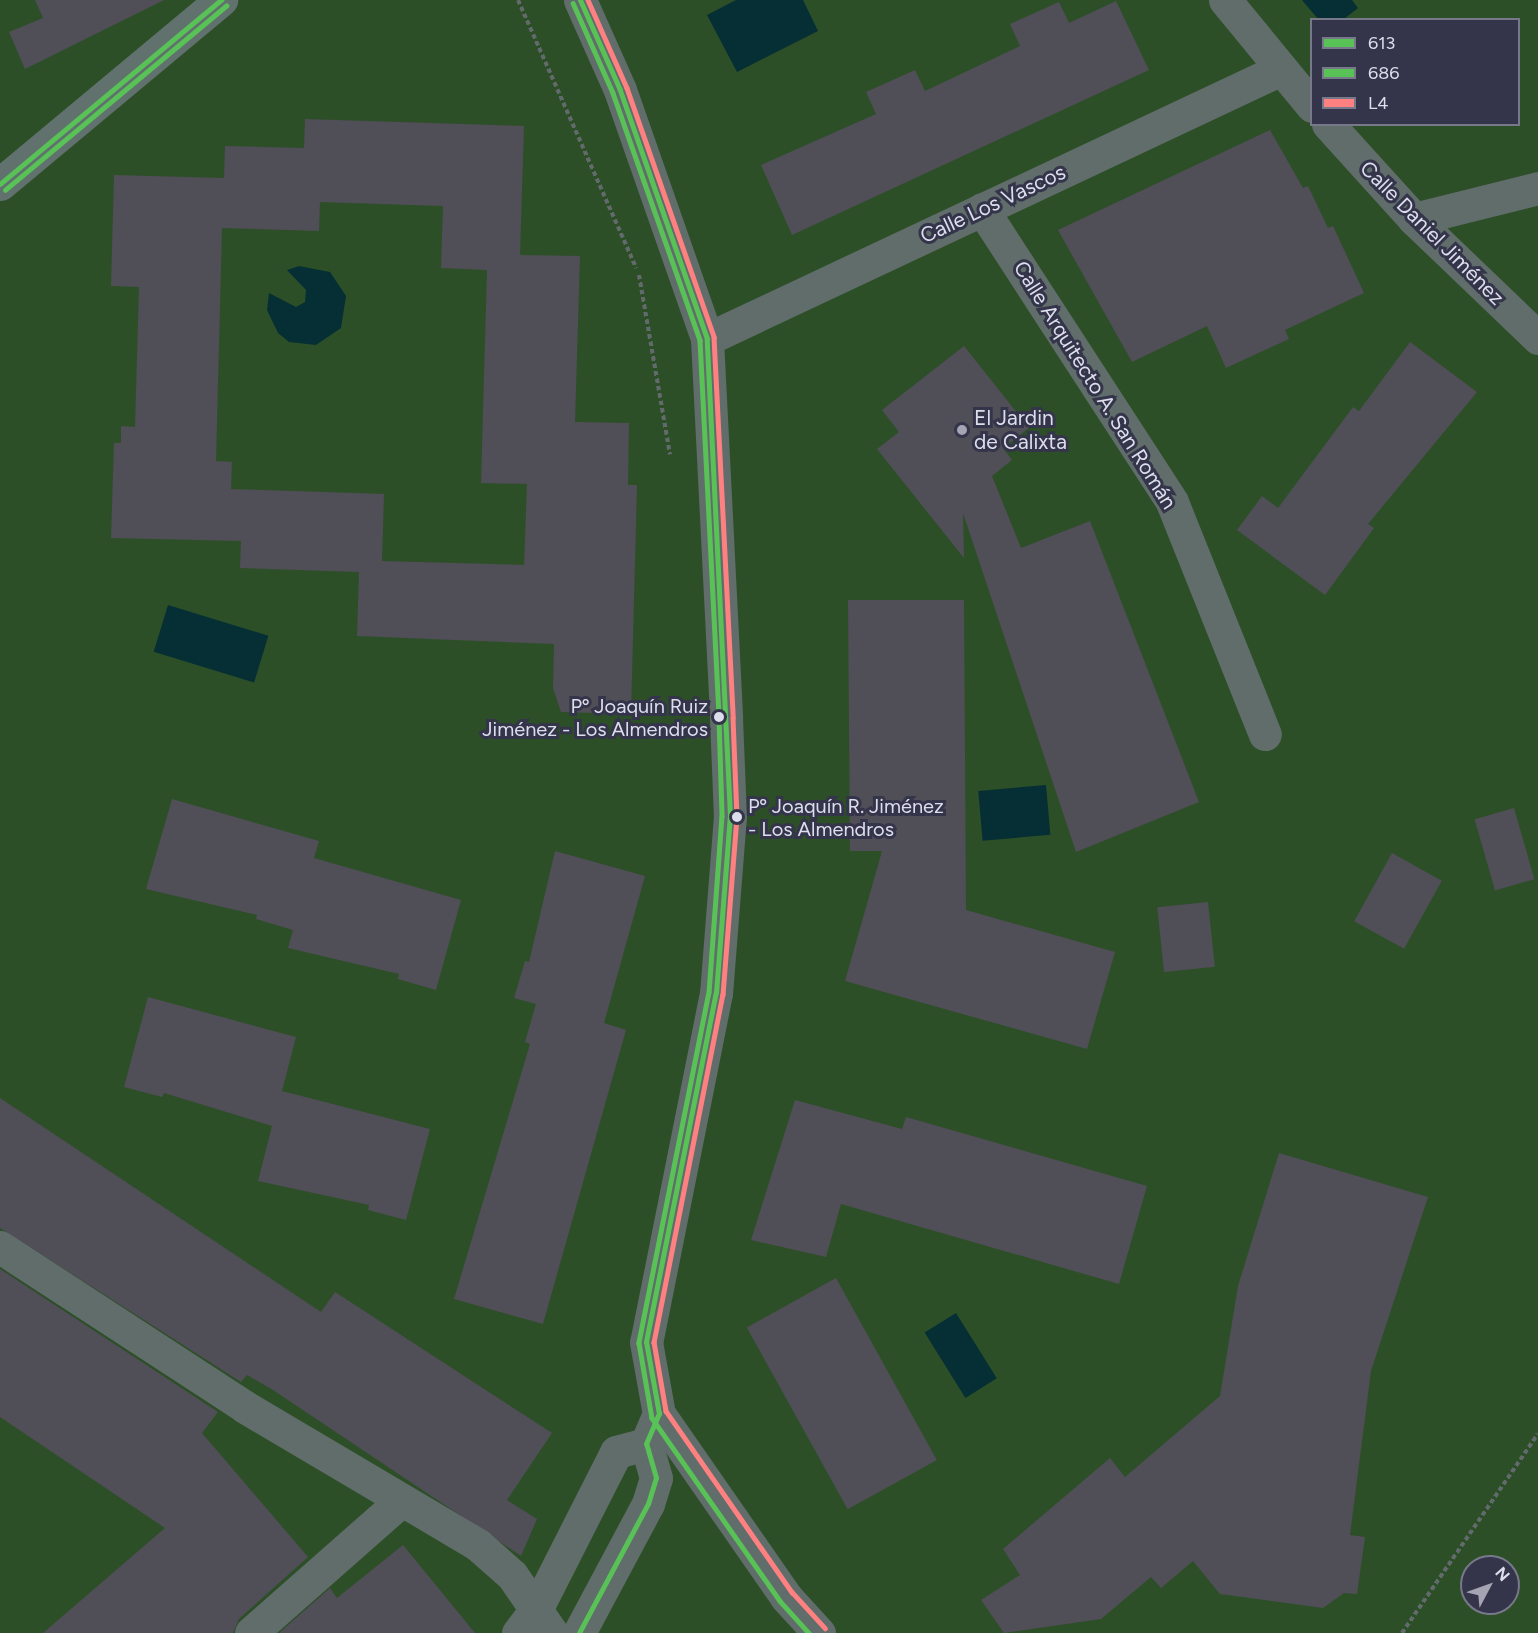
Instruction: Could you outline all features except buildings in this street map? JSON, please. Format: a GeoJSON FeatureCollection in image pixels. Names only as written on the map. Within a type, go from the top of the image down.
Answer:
{"type":"FeatureCollection","features":[{"type":"Feature","properties":{"kind":"main road"},"geometry":{"type":"LineString","coordinates":[[0,184],[221,0]]}},
{"type":"Feature","properties":{"kind":"street"},"geometry":{"type":"LineString","coordinates":[[580,0],[620,90],[707,339],[730,816],[726,903],[716,993],[646,1342],[659,1414],[786,1597],[819,1633]]}},
{"type":"Feature","properties":{"kind":"street"},"geometry":{"type":"LineString","coordinates":[[1225,0],[1279,70],[1310,105]]}},
{"type":"Feature","properties":{"kind":"street","name":"Calle Los Vascos"},"geometry":{"type":"LineString","coordinates":[[707,339],[1279,70]]}},
{"type":"Feature","properties":{"kind":"street","name":"Calle Daniel Jiménez"},"geometry":{"type":"LineString","coordinates":[[1330,126],[1414,219],[1538,338]]}},
{"type":"Feature","properties":{"kind":"street"},"geometry":{"type":"LineString","coordinates":[[1414,219],[1538,188]]}},
{"type":"Feature","properties":{"kind":"street","name":"Calle Arquitecto A. San Román"},"geometry":{"type":"LineString","coordinates":[[982,209],[1172,502],[1265,734]]}},
{"type":"Feature","properties":{"kind":"street"},"geometry":{"type":"LineString","coordinates":[[0,1247],[245,1407],[478,1545],[512,1575],[536,1625]]}},
{"type":"Feature","properties":{"kind":"street"},"geometry":{"type":"LineString","coordinates":[[579,1633],[648,1504],[656,1478],[646,1444],[659,1414]]}},
{"type":"Feature","properties":{"kind":"street"},"geometry":{"type":"LineString","coordinates":[[536,1625],[616,1452],[646,1444]]}},
{"type":"Feature","properties":{"kind":"street"},"geometry":{"type":"LineString","coordinates":[[251,1633],[402,1500]]}},
{"type":"Feature","properties":{"kind":"path"},"geometry":{"type":"LineString","coordinates":[[518,0],[639,274],[670,457],[711,455]]}},
{"type":"Feature","properties":{"kind":"path"},"geometry":{"type":"LineString","coordinates":[[1402,1633],[1538,1434]]}},
{"type":"Feature","properties":{"kind":"green space"},"geometry":{"type":"Polygon","coordinates":[[[0,0],[1538,0],[1538,1633],[0,1633],[0,0]]]}},
{"type":"Feature","properties":{"kind":"shaded area"},"geometry":{"type":"Polygon","coordinates":[[[736,0],[803,0],[818,31],[737,72],[707,15],[736,0]]]}},
{"type":"Feature","properties":{"kind":"shaded area"},"geometry":{"type":"Polygon","coordinates":[[[1302,0],[1352,0],[1358,8],[1345,18],[1317,18],[1302,0]]]}},
{"type":"Feature","properties":{"kind":"shaded area"},"geometry":{"type":"Polygon","coordinates":[[[299,266],[330,272],[346,296],[341,328],[316,345],[289,342],[278,333],[267,310],[269,293],[296,307],[305,302],[306,290],[287,270],[299,266]]]}},
{"type":"Feature","properties":{"kind":"shaded area"},"geometry":{"type":"Polygon","coordinates":[[[168,605],[268,636],[254,683],[154,652],[168,605]]]}},
{"type":"Feature","properties":{"kind":"shaded area"},"geometry":{"type":"Polygon","coordinates":[[[1046,785],[1050,835],[983,841],[978,791],[1046,785]]]}},
{"type":"Feature","properties":{"kind":"shaded area"},"geometry":{"type":"Polygon","coordinates":[[[956,1313],[997,1378],[965,1398],[925,1333],[956,1313]]]}},
{"type":"Feature","properties":{"kind":"transit line","name":"613"},"geometry":{"type":"LineString","coordinates":[[0,184],[221,0]]}},
{"type":"Feature","properties":{"kind":"transit line","name":"613"},"geometry":{"type":"LineString","coordinates":[[579,1633],[648,1504],[656,1478],[646,1444],[659,1414],[646,1342],[716,993],[730,816],[707,339],[620,90],[580,0]]}},
{"type":"Feature","properties":{"kind":"transit line","name":"L4"},"geometry":{"type":"LineString","coordinates":[[588,0],[627,88],[714,337],[733,718],[737,817],[723,994],[654,1342],[666,1411],[792,1592],[825,1628]]}},
{"type":"Feature","properties":{"kind":"transit line","name":"686"},"geometry":{"type":"LineString","coordinates":[[573,3],[613,93],[700,340],[719,718],[722,816],[709,992],[639,1343],[652,1418],[780,1601],[809,1633]]}},
{"type":"Feature","properties":{"kind":"transit line","name":"686"},"geometry":{"type":"LineString","coordinates":[[5,190],[226,6]]}},
{"type":"Feature","properties":{"kind":"place","name":"El Jardin de Calixta"},"geometry":{"type":"Point","coordinates":[962,430]}},
{"type":"Feature","properties":{"kind":"place","name":"Pº Joaquín Ruiz Jiménez - Los Almendros"},"geometry":{"type":"Point","coordinates":[719,717]}},
{"type":"Feature","properties":{"kind":"place","name":"Pº Joaquín R. Jiménez - Los Almendros"},"geometry":{"type":"Point","coordinates":[737,817]}}]}
